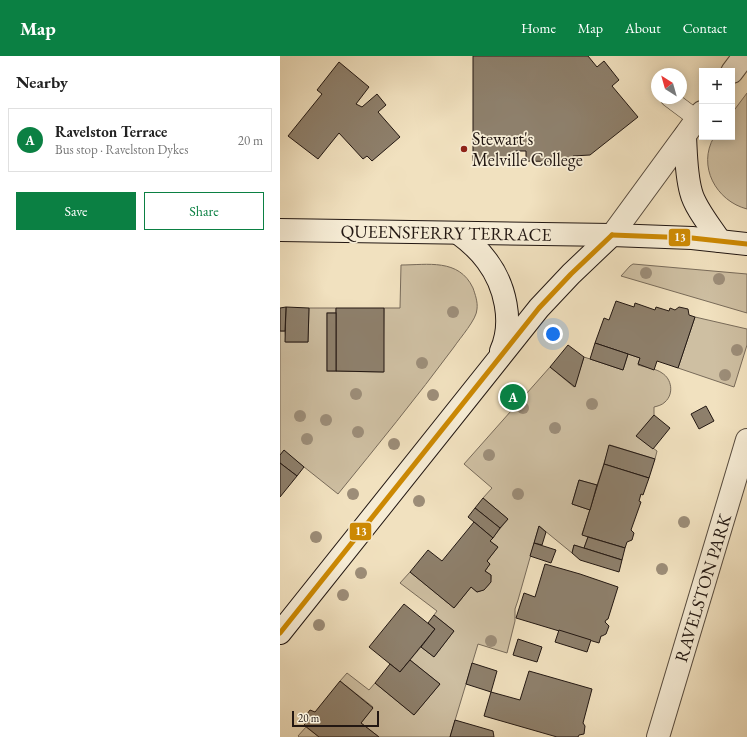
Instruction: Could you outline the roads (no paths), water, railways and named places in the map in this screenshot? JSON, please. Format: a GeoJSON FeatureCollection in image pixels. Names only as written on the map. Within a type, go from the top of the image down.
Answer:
{"type":"FeatureCollection","features":[{"type":"Feature","properties":{"kind":"street"},"geometry":{"type":"LineString","coordinates":[[735,68],[744,56]]}},
{"type":"Feature","properties":{"kind":"street"},"geometry":{"type":"LineString","coordinates":[[280,633],[539,308],[571,274],[612,235],[694,122]]}},
{"type":"Feature","properties":{"kind":"street"},"geometry":{"type":"LineString","coordinates":[[694,122],[687,167],[691,193],[697,206],[720,241]]}},
{"type":"Feature","properties":{"kind":"street","name":"QUEENSFERRY TERRACE"},"geometry":{"type":"LineString","coordinates":[[280,230],[612,235],[692,238],[747,244]]}},
{"type":"Feature","properties":{"kind":"street"},"geometry":{"type":"LineString","coordinates":[[458,233],[470,242],[484,258],[493,270],[501,286],[506,303],[507,332],[498,360]]}},
{"type":"Feature","properties":{"kind":"street","name":"RAVELSTON PARK"},"geometry":{"type":"LineString","coordinates":[[658,737],[747,440]]}},
{"type":"Feature","properties":{"kind":"lane"},"geometry":{"type":"LineString","coordinates":[[675,104],[694,122]]}},
{"type":"Feature","properties":{"kind":"place","name":"Stewart's Melville College"},"geometry":{"type":"Point","coordinates":[464,149]}},
{"type":"Feature","properties":{"kind":"place","name":"Ravelston Terrace"},"geometry":{"type":"Point","coordinates":[513,397]}}]}
